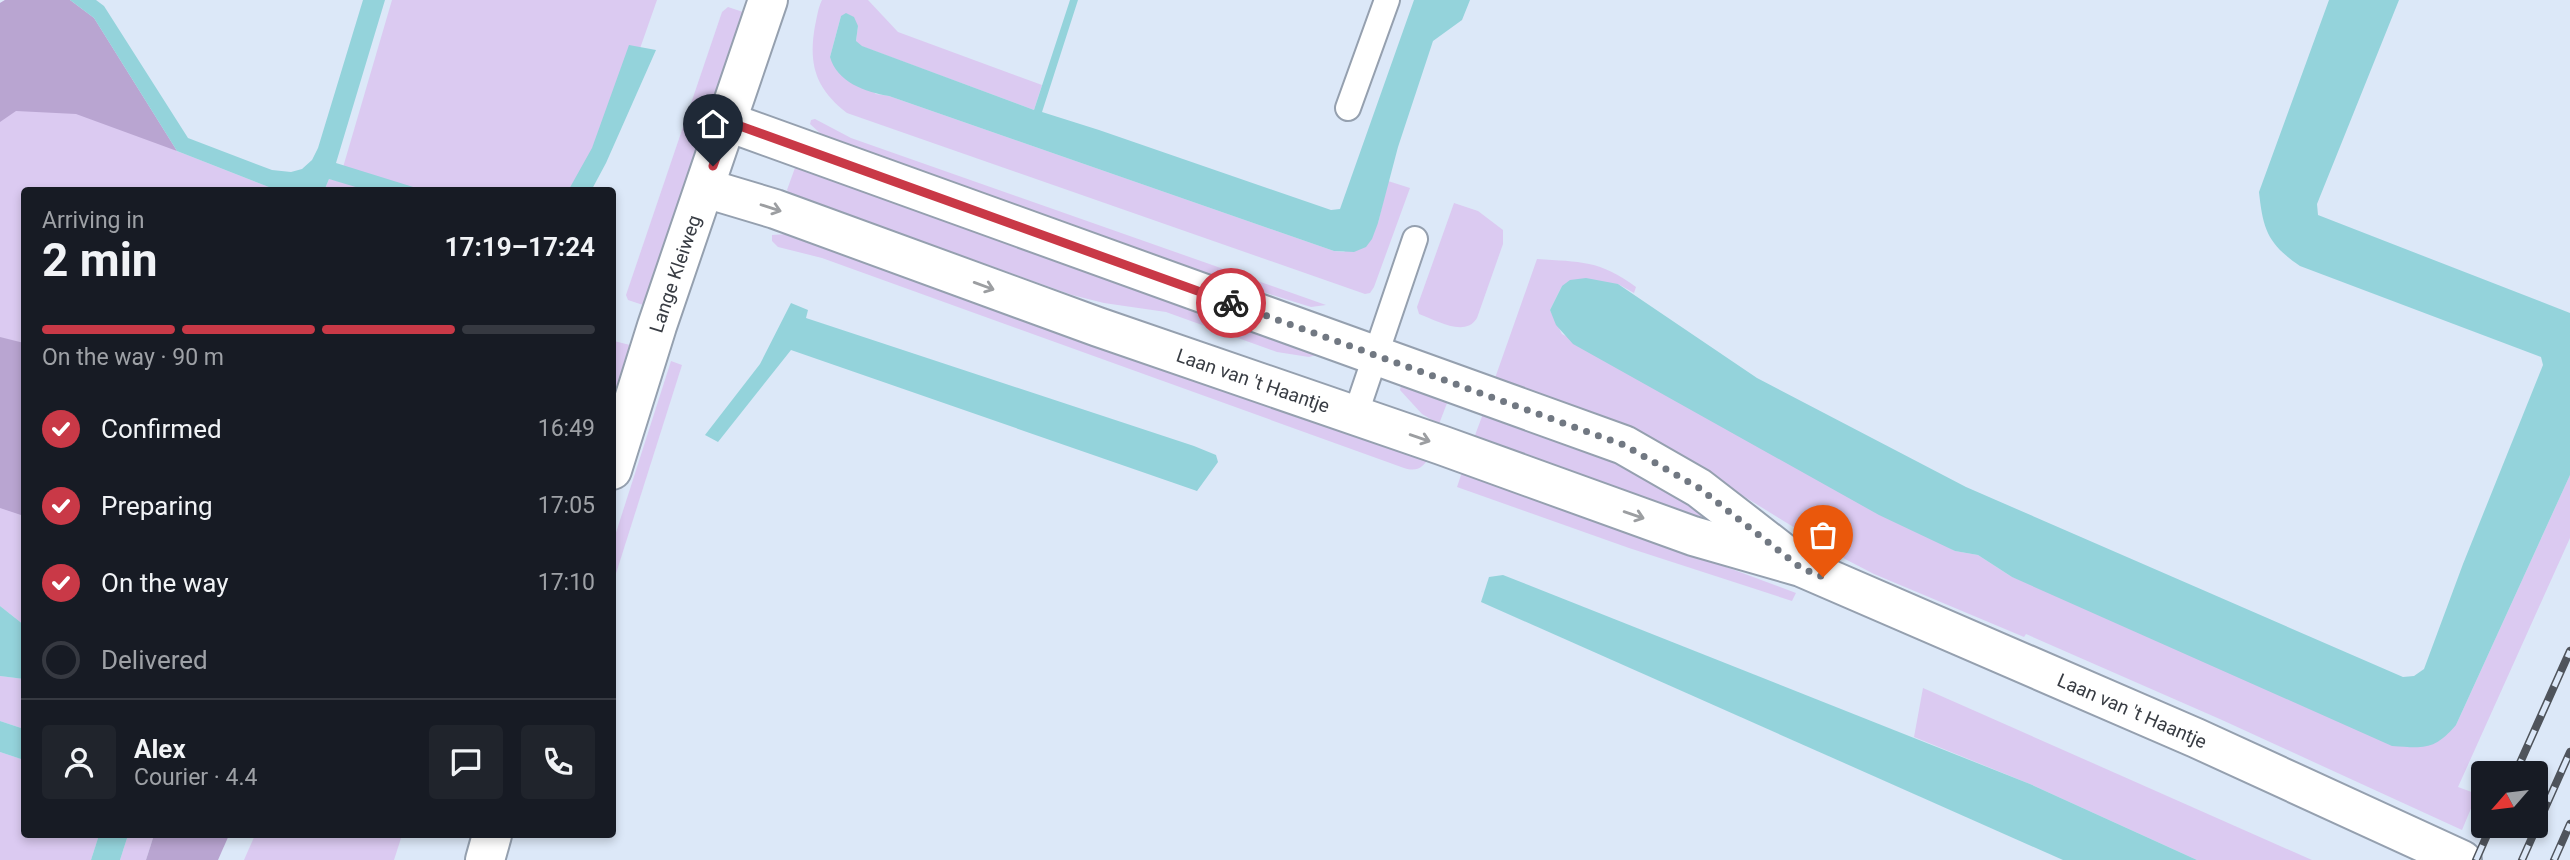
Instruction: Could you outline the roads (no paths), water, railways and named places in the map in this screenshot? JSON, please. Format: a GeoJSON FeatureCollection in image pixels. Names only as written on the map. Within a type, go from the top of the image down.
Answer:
{"type":"FeatureCollection","features":[{"type":"Feature","properties":{"kind":"street","name":"Lange Kleiweg"},"geometry":{"type":"LineString","coordinates":[[616,457],[657,326],[729,122],[768,0]]}},
{"type":"Feature","properties":{"kind":"street","name":"Laan van 't Haantje"},"geometry":{"type":"LineString","coordinates":[[729,122],[1624,445],[1699,488],[1801,568]]}},
{"type":"Feature","properties":{"kind":"street","name":"Laan van 't Haantje"},"geometry":{"type":"LineString","coordinates":[[705,188],[775,209],[1098,327],[1693,536],[1801,568],[2196,738],[2462,860]]}},
{"type":"Feature","properties":{"kind":"street"},"geometry":{"type":"LineString","coordinates":[[485,860],[491,838]]}},
{"type":"Feature","properties":{"kind":"lane"},"geometry":{"type":"LineString","coordinates":[[1348,108],[1387,0]]}},
{"type":"Feature","properties":{"kind":"lane"},"geometry":{"type":"LineString","coordinates":[[1355,416],[1415,239]]}},
{"type":"Feature","properties":{"kind":"railway"},"geometry":{"type":"LineString","coordinates":[[2521,761],[2570,651]]}},
{"type":"Feature","properties":{"kind":"railway"},"geometry":{"type":"LineString","coordinates":[[2522,860],[2570,752]]}},
{"type":"Feature","properties":{"kind":"railway"},"geometry":{"type":"LineString","coordinates":[[2554,860],[2570,824]]}},
{"type":"Feature","properties":{"kind":"railway"},"geometry":{"type":"LineString","coordinates":[[2476,860],[2486,838]]}}]}
